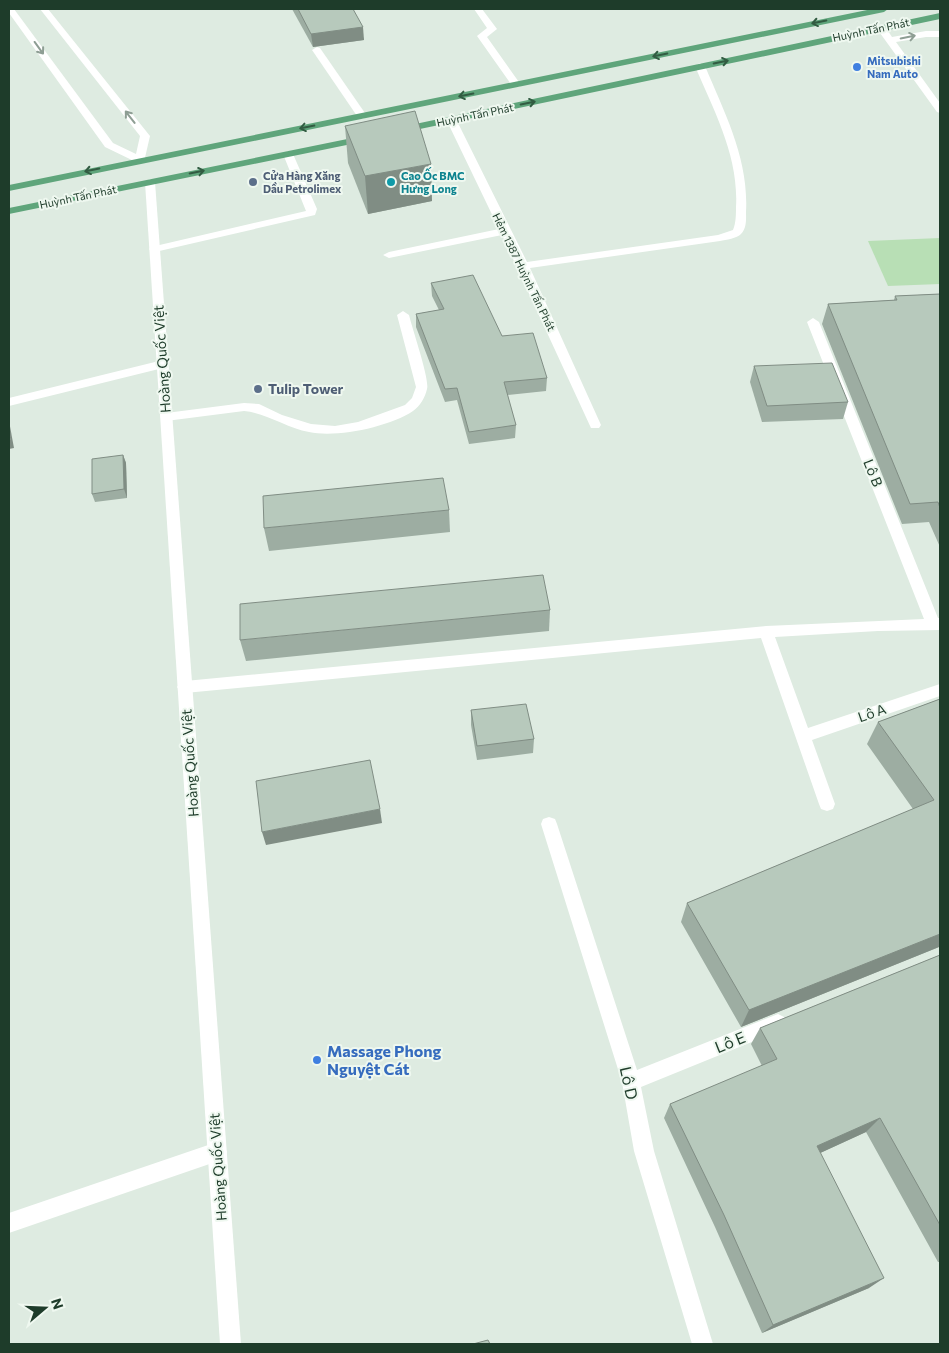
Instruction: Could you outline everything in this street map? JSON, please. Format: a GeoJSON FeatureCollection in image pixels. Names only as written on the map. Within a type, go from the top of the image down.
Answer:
{"type":"FeatureCollection","features":[{"type":"Feature","properties":{"kind":"main road","name":"Huỳnh Tấn Phát"},"geometry":{"type":"LineString","coordinates":[[9,188],[884,9]]}},
{"type":"Feature","properties":{"kind":"main road","name":"Huỳnh Tấn Phát"},"geometry":{"type":"LineString","coordinates":[[9,211],[385,134],[940,16]]}},
{"type":"Feature","properties":{"kind":"main road"},"geometry":{"type":"LineString","coordinates":[[627,62],[642,78]]}},
{"type":"Feature","properties":{"kind":"main road"},"geometry":{"type":"LineString","coordinates":[[140,160],[150,182]]}},
{"type":"Feature","properties":{"kind":"street"},"geometry":{"type":"LineString","coordinates":[[10,9],[109,145],[140,160],[145,136],[44,9]]}},
{"type":"Feature","properties":{"kind":"street"},"geometry":{"type":"LineString","coordinates":[[478,9],[492,29],[482,36],[516,85]]}},
{"type":"Feature","properties":{"kind":"street"},"geometry":{"type":"LineString","coordinates":[[926,34],[928,29],[940,27]]}},
{"type":"Feature","properties":{"kind":"street"},"geometry":{"type":"LineString","coordinates":[[881,28],[940,110]]}},
{"type":"Feature","properties":{"kind":"street"},"geometry":{"type":"LineString","coordinates":[[890,40],[926,34],[940,34]]}},
{"type":"Feature","properties":{"kind":"street"},"geometry":{"type":"LineString","coordinates":[[317,50],[362,116]]}},
{"type":"Feature","properties":{"kind":"street"},"geometry":{"type":"LineString","coordinates":[[522,266],[720,238],[737,232],[740,228],[742,197],[740,174],[729,137],[700,66]]}},
{"type":"Feature","properties":{"kind":"street","name":"Hẻm 1387 Huỳnh Tấn Phát"},"geometry":{"type":"LineString","coordinates":[[451,120],[522,266],[595,425]]}},
{"type":"Feature","properties":{"kind":"street"},"geometry":{"type":"LineString","coordinates":[[154,249],[311,213],[312,209],[288,154]]}},
{"type":"Feature","properties":{"kind":"street","name":"Hoàng Quốc Việt"},"geometry":{"type":"LineString","coordinates":[[150,182],[231,1344]]}},
{"type":"Feature","properties":{"kind":"street"},"geometry":{"type":"LineString","coordinates":[[389,255],[504,231]]}},
{"type":"Feature","properties":{"kind":"street"},"geometry":{"type":"LineString","coordinates":[[166,417],[244,407],[259,408],[278,418],[310,428],[335,430],[359,426],[409,408],[417,400],[422,387],[403,315]]}},
{"type":"Feature","properties":{"kind":"street","name":"Lô B"},"geometry":{"type":"LineString","coordinates":[[813,322],[937,624]]}},
{"type":"Feature","properties":{"kind":"street"},"geometry":{"type":"LineString","coordinates":[[9,402],[163,364]]}},
{"type":"Feature","properties":{"kind":"street"},"geometry":{"type":"LineString","coordinates":[[185,686],[766,632],[937,624]]}},
{"type":"Feature","properties":{"kind":"street"},"geometry":{"type":"LineString","coordinates":[[766,632],[827,804]]}},
{"type":"Feature","properties":{"kind":"street","name":"Lô A"},"geometry":{"type":"LineString","coordinates":[[803,736],[940,690]]}},
{"type":"Feature","properties":{"kind":"street","name":"Lô D"},"geometry":{"type":"LineString","coordinates":[[549,824],[631,1082],[644,1151],[703,1344]]}},
{"type":"Feature","properties":{"kind":"street","name":"Lô E"},"geometry":{"type":"LineString","coordinates":[[631,1082],[795,1016]]}},
{"type":"Feature","properties":{"kind":"street"},"geometry":{"type":"LineString","coordinates":[[9,1223],[218,1152]]}},
{"type":"Feature","properties":{"kind":"green space"},"geometry":{"type":"Polygon","coordinates":[[[940,238],[940,284],[888,286],[868,241],[940,238]]]}},
{"type":"Feature","properties":{"kind":"building"},"geometry":{"type":"Polygon","coordinates":[[[298,9],[353,9],[363,27],[311,34],[298,9]]]}},
{"type":"Feature","properties":{"kind":"building"},"geometry":{"type":"Polygon","coordinates":[[[415,111],[431,164],[365,176],[345,126],[415,111]]]}},
{"type":"Feature","properties":{"kind":"building"},"geometry":{"type":"Polygon","coordinates":[[[473,275],[502,336],[533,333],[547,378],[504,382],[516,425],[469,432],[457,388],[445,389],[416,314],[444,309],[431,283],[473,275]]]}},
{"type":"Feature","properties":{"kind":"building"},"geometry":{"type":"Polygon","coordinates":[[[940,294],[940,508],[938,502],[910,504],[828,304],[897,300],[895,296],[940,294]]]}},
{"type":"Feature","properties":{"kind":"building"},"geometry":{"type":"Polygon","coordinates":[[[832,363],[848,402],[767,406],[754,366],[832,363]]]}},
{"type":"Feature","properties":{"kind":"building"},"geometry":{"type":"Polygon","coordinates":[[[123,455],[124,489],[92,494],[92,459],[123,455]]]}},
{"type":"Feature","properties":{"kind":"building"},"geometry":{"type":"Polygon","coordinates":[[[443,478],[449,510],[264,528],[263,496],[443,478]]]}},
{"type":"Feature","properties":{"kind":"building"},"geometry":{"type":"Polygon","coordinates":[[[543,575],[550,610],[240,640],[240,604],[543,575]]]}},
{"type":"Feature","properties":{"kind":"building"},"geometry":{"type":"Polygon","coordinates":[[[940,699],[940,934],[749,1010],[687,903],[934,800],[878,722],[940,699]]]}},
{"type":"Feature","properties":{"kind":"building"},"geometry":{"type":"Polygon","coordinates":[[[526,704],[534,739],[477,746],[471,710],[526,704]]]}},
{"type":"Feature","properties":{"kind":"building"},"geometry":{"type":"Polygon","coordinates":[[[370,760],[380,809],[262,832],[256,781],[370,760]]]}},
{"type":"Feature","properties":{"kind":"building"},"geometry":{"type":"Polygon","coordinates":[[[940,955],[940,1225],[880,1118],[817,1146],[884,1278],[773,1325],[724,1215],[670,1104],[777,1059],[760,1028],[940,955]]]}},
{"type":"Feature","properties":{"kind":"building"},"geometry":{"type":"Polygon","coordinates":[[[488,1340],[490,1344],[473,1344],[488,1340]]]}},
{"type":"Feature","properties":{"kind":"place","name":"Mitsubishi Nam Auto"},"geometry":{"type":"Point","coordinates":[857,67]}},
{"type":"Feature","properties":{"kind":"place","name":"Cửa Hàng Xăng Dầu Petrolimex"},"geometry":{"type":"Point","coordinates":[253,182]}},
{"type":"Feature","properties":{"kind":"place","name":"Cao Ốc BMC Hưng Long"},"geometry":{"type":"Point","coordinates":[391,182]}},
{"type":"Feature","properties":{"kind":"place","name":"Tulip Tower"},"geometry":{"type":"Point","coordinates":[258,389]}},
{"type":"Feature","properties":{"kind":"place","name":"Massage Phong Nguyệt Cát"},"geometry":{"type":"Point","coordinates":[317,1060]}}]}
